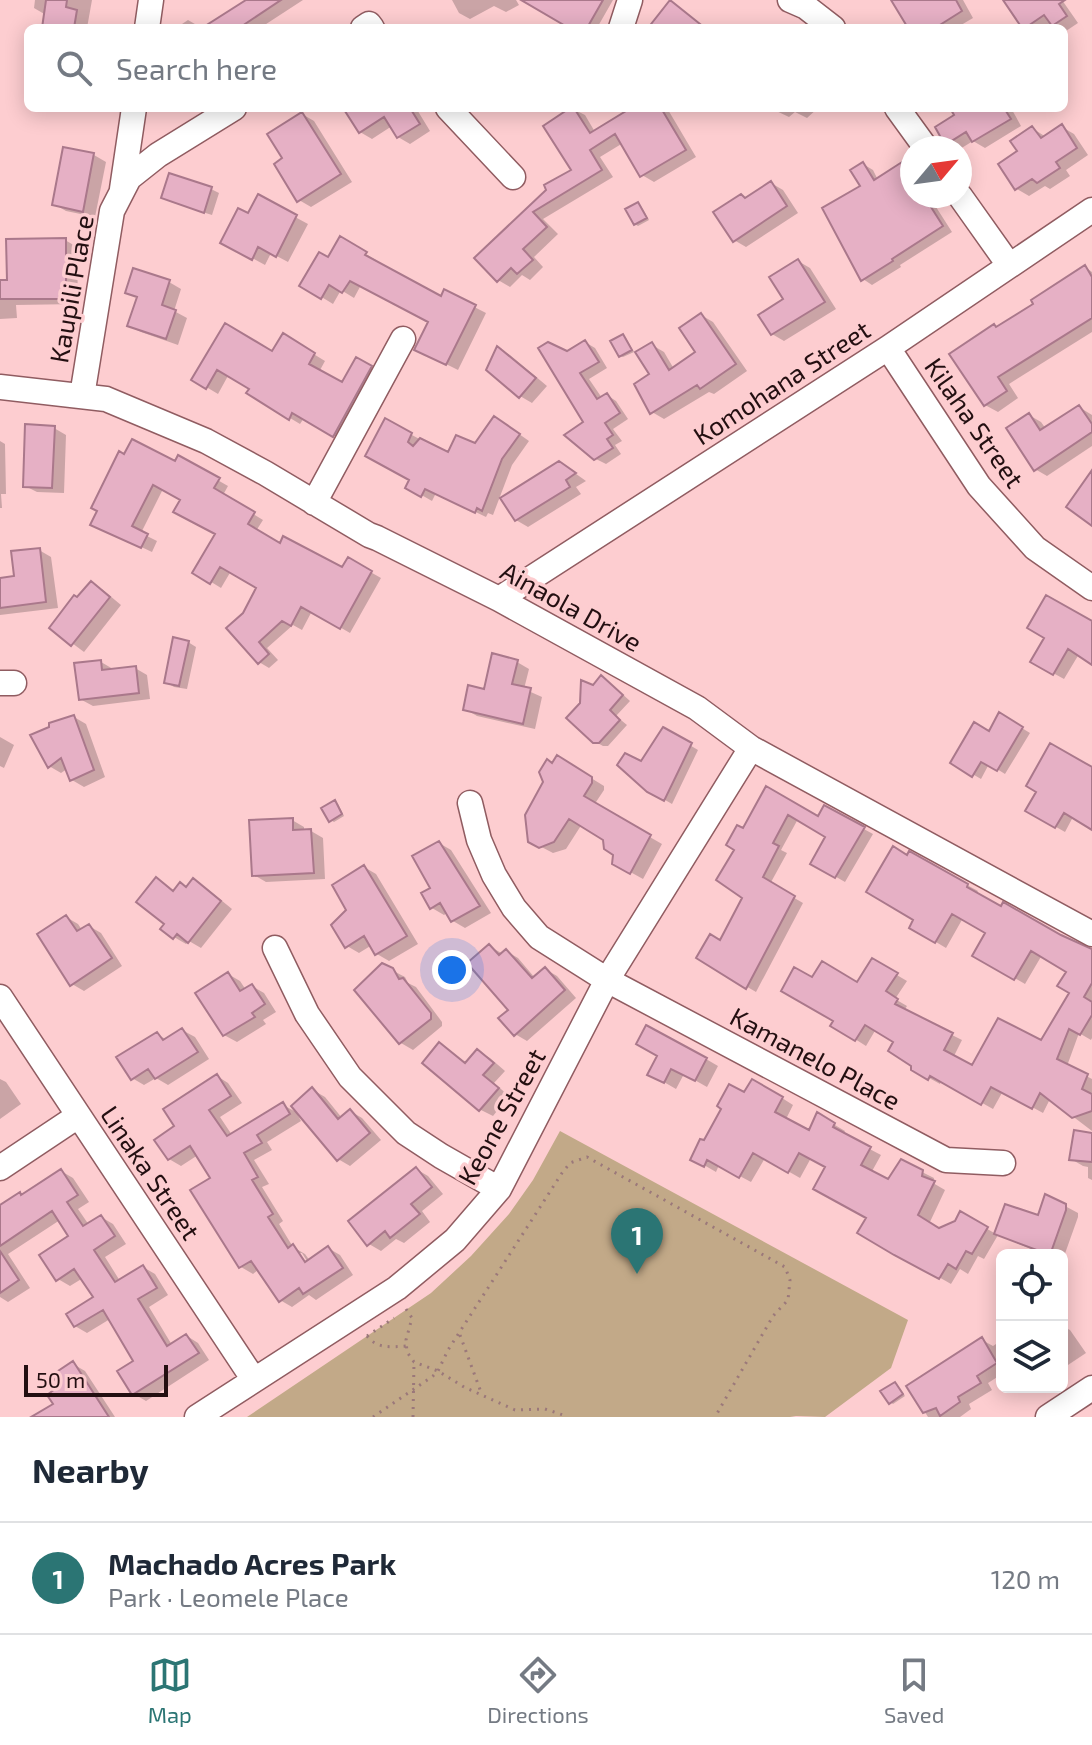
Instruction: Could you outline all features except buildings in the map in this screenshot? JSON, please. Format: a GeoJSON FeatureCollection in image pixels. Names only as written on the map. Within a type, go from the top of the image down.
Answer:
{"type":"FeatureCollection","features":[{"type":"Feature","properties":{"kind":"street"},"geometry":{"type":"LineString","coordinates":[[148,24],[151,0]]}},
{"type":"Feature","properties":{"kind":"street"},"geometry":{"type":"LineString","coordinates":[[622,24],[630,0]]}},
{"type":"Feature","properties":{"kind":"street"},"geometry":{"type":"LineString","coordinates":[[790,0],[806,7],[828,24]]}},
{"type":"Feature","properties":{"kind":"street"},"geometry":{"type":"LineString","coordinates":[[121,195],[133,112]]}},
{"type":"Feature","properties":{"kind":"street","name":"Kaupili Place"},"geometry":{"type":"LineString","coordinates":[[82,396],[112,211],[129,178],[158,155],[228,112]]}},
{"type":"Feature","properties":{"kind":"street"},"geometry":{"type":"LineString","coordinates":[[452,112],[513,177]]}},
{"type":"Feature","properties":{"kind":"street"},"geometry":{"type":"LineString","coordinates":[[900,112],[917,136]]}},
{"type":"Feature","properties":{"kind":"street"},"geometry":{"type":"LineString","coordinates":[[969,208],[1009,265]]}},
{"type":"Feature","properties":{"kind":"street","name":"Komohana Street"},"geometry":{"type":"LineString","coordinates":[[499,599],[888,348],[1092,210]]}},
{"type":"Feature","properties":{"kind":"street"},"geometry":{"type":"LineString","coordinates":[[314,503],[403,339]]}},
{"type":"Feature","properties":{"kind":"street","name":"Kilaha Street"},"geometry":{"type":"LineString","coordinates":[[888,348],[979,486],[1035,548],[1092,588]]}},
{"type":"Feature","properties":{"kind":"street","name":"Ainaola Drive"},"geometry":{"type":"LineString","coordinates":[[0,387],[106,399],[206,441],[369,535],[499,599],[697,708],[751,748],[1092,934]]}},
{"type":"Feature","properties":{"kind":"street","name":"Keone Street"},"geometry":{"type":"LineString","coordinates":[[197,1417],[397,1288],[455,1240],[499,1189],[607,980],[751,748]]}},
{"type":"Feature","properties":{"kind":"street","name":"Kamanelo Place"},"geometry":{"type":"LineString","coordinates":[[470,803],[479,840],[494,875],[514,908],[539,937],[607,980],[946,1160],[1003,1163]]}},
{"type":"Feature","properties":{"kind":"street"},"geometry":{"type":"LineString","coordinates":[[275,948],[307,1014],[350,1077],[406,1133],[499,1189]]}},
{"type":"Feature","properties":{"kind":"street","name":"Linaka Street"},"geometry":{"type":"LineString","coordinates":[[0,997],[254,1380]]}},
{"type":"Feature","properties":{"kind":"street"},"geometry":{"type":"LineString","coordinates":[[0,1168],[78,1116]]}},
{"type":"Feature","properties":{"kind":"street"},"geometry":{"type":"LineString","coordinates":[[1048,1417],[1092,1388]]}},
{"type":"Feature","properties":{"kind":"path"},"geometry":{"type":"LineString","coordinates":[[373,1417],[438,1371],[570,1163],[587,1157],[785,1267],[791,1290],[788,1300],[773,1316],[715,1417]]}},
{"type":"Feature","properties":{"kind":"path"},"geometry":{"type":"LineString","coordinates":[[407,1346],[385,1347],[373,1343],[367,1336],[407,1309],[412,1318],[406,1340],[407,1346],[407,1352],[414,1362],[413,1417]]}},
{"type":"Feature","properties":{"kind":"path"},"geometry":{"type":"LineString","coordinates":[[459,1334],[482,1395]]}},
{"type":"Feature","properties":{"kind":"path"},"geometry":{"type":"LineString","coordinates":[[414,1362],[515,1410],[545,1409],[565,1417]]}},
{"type":"Feature","properties":{"kind":"shaded area"},"geometry":{"type":"Polygon","coordinates":[[[560,1131],[908,1320],[891,1368],[825,1417],[247,1417],[431,1293],[471,1256],[509,1214],[533,1180],[560,1131]]]}},
{"type":"Feature","properties":{"kind":"place","name":"Machado Acres Park"},"geometry":{"type":"Point","coordinates":[637,1274]}}]}
